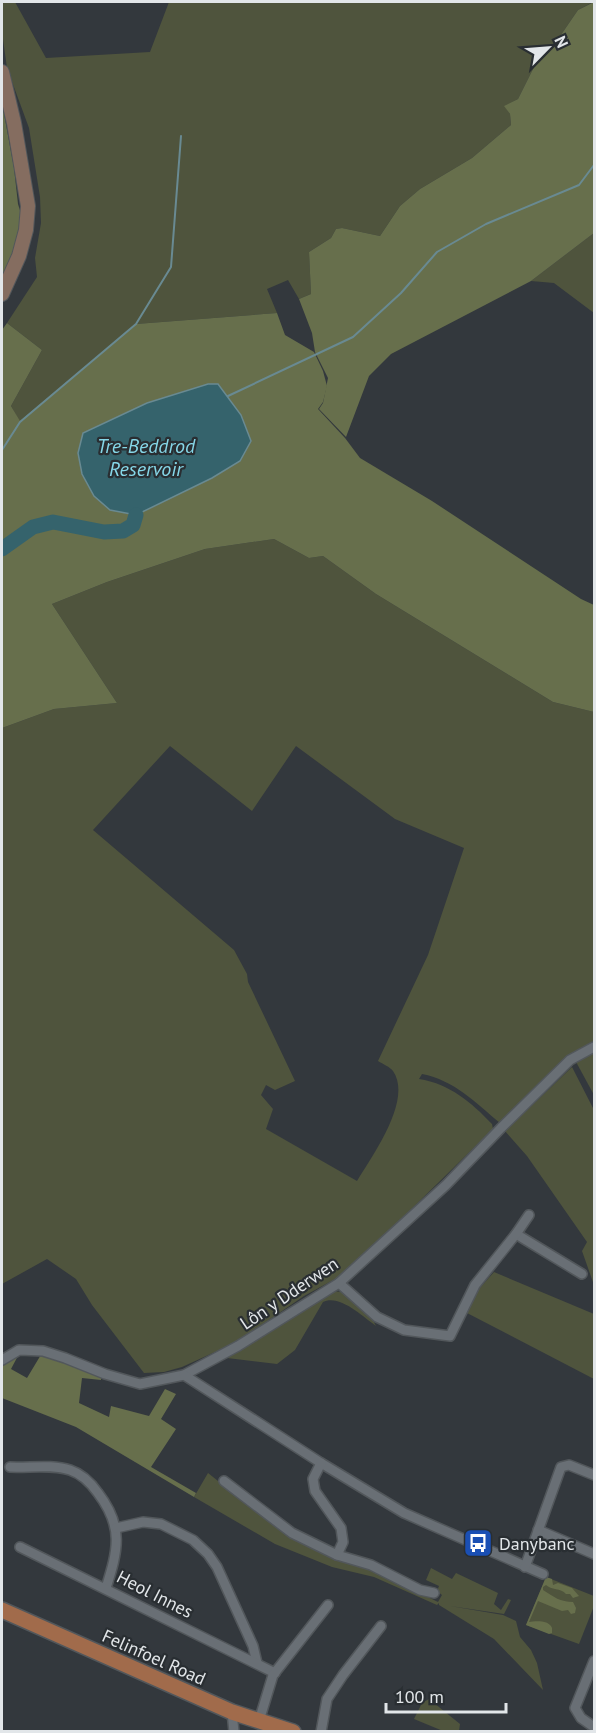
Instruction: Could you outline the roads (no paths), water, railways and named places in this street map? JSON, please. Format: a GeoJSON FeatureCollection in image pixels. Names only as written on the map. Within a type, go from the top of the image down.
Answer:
{"type":"FeatureCollection","features":[{"type":"Feature","properties":{"kind":"main road"},"geometry":{"type":"LineString","coordinates":[[2,72],[14,123],[28,206],[26,230],[19,256],[2,294]]}},
{"type":"Feature","properties":{"kind":"main road","name":"Felinfoel Road"},"geometry":{"type":"LineString","coordinates":[[2,1610],[232,1712],[293,1731]]}},
{"type":"Feature","properties":{"kind":"street","name":"Lôn y Dderwen"},"geometry":{"type":"LineString","coordinates":[[2,1360],[20,1350],[43,1351],[105,1374],[140,1384],[184,1375],[238,1346],[339,1283],[446,1185],[570,1060],[594,1047]]}},
{"type":"Feature","properties":{"kind":"street"},"geometry":{"type":"LineString","coordinates":[[339,1283],[377,1317],[404,1330],[450,1336],[475,1285],[529,1215]]}},
{"type":"Feature","properties":{"kind":"street"},"geometry":{"type":"LineString","coordinates":[[516,1234],[582,1274]]}},
{"type":"Feature","properties":{"kind":"street"},"geometry":{"type":"LineString","coordinates":[[184,1375],[404,1513],[451,1530],[485,1550],[543,1574]]}},
{"type":"Feature","properties":{"kind":"street"},"geometry":{"type":"LineString","coordinates":[[321,1463],[313,1479],[315,1491],[341,1528],[343,1542],[337,1555]]}},
{"type":"Feature","properties":{"kind":"street"},"geometry":{"type":"LineString","coordinates":[[525,1567],[561,1467],[569,1465],[594,1475]]}},
{"type":"Feature","properties":{"kind":"street"},"geometry":{"type":"LineString","coordinates":[[10,1467],[60,1468],[82,1476],[103,1499],[111,1512],[118,1542],[106,1588]]}},
{"type":"Feature","properties":{"kind":"street"},"geometry":{"type":"LineString","coordinates":[[224,1481],[292,1533],[337,1555],[371,1565],[420,1590],[434,1593]]}},
{"type":"Feature","properties":{"kind":"street"},"geometry":{"type":"LineString","coordinates":[[116,1528],[143,1522],[161,1524],[193,1540],[208,1554],[218,1567],[253,1646],[257,1663]]}},
{"type":"Feature","properties":{"kind":"street"},"geometry":{"type":"LineString","coordinates":[[538,1530],[594,1554]]}},
{"type":"Feature","properties":{"kind":"street","name":"Heol Innes"},"geometry":{"type":"LineString","coordinates":[[20,1546],[275,1673]]}},
{"type":"Feature","properties":{"kind":"street"},"geometry":{"type":"LineString","coordinates":[[259,1721],[275,1673],[328,1605]]}},
{"type":"Feature","properties":{"kind":"street"},"geometry":{"type":"LineString","coordinates":[[321,1731],[327,1699],[381,1626]]}},
{"type":"Feature","properties":{"kind":"street"},"geometry":{"type":"LineString","coordinates":[[594,1661],[575,1708],[581,1718],[594,1727]]}},
{"type":"Feature","properties":{"kind":"street"},"geometry":{"type":"LineString","coordinates":[[232,1712],[234,1731]]}},
{"type":"Feature","properties":{"kind":"water","name":"Tre-Beddrod Reservoir"},"geometry":{"type":"Polygon","coordinates":[[[208,384],[218,384],[241,415],[251,441],[240,461],[212,478],[136,515],[110,510],[94,496],[82,474],[78,453],[83,433],[147,403],[208,384]]]}},
{"type":"Feature","properties":{"kind":"waterway"},"geometry":{"type":"LineString","coordinates":[[2,450],[20,422],[136,324],[171,267],[181,136]]}},
{"type":"Feature","properties":{"kind":"waterway"},"geometry":{"type":"LineString","coordinates":[[228,396],[353,337],[401,293],[437,252],[486,224],[579,185],[594,165]]}},
{"type":"Feature","properties":{"kind":"waterway"},"geometry":{"type":"LineString","coordinates":[[2,549],[33,527],[53,522],[104,532],[123,531],[133,525],[136,515]]}},
{"type":"Feature","properties":{"kind":"place","name":"Danybanc"},"geometry":{"type":"Point","coordinates":[478,1543]}}]}
